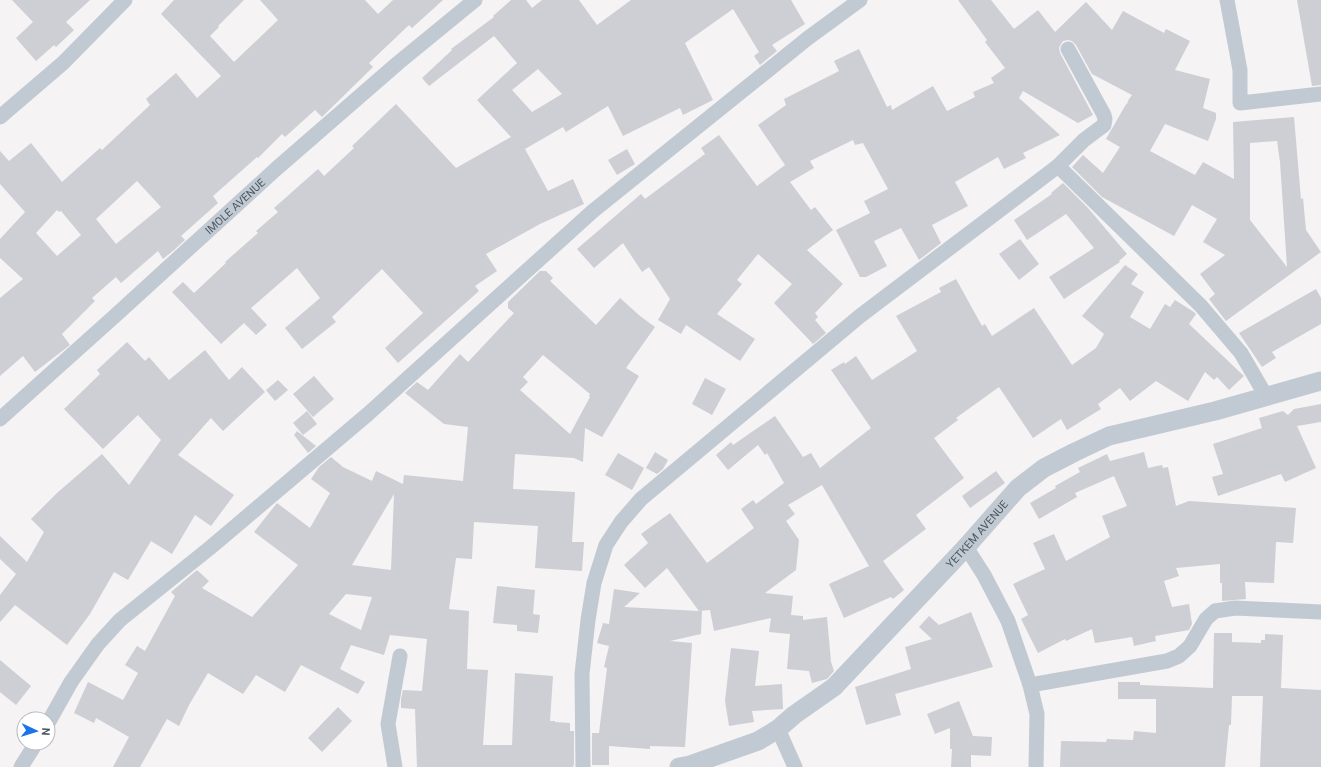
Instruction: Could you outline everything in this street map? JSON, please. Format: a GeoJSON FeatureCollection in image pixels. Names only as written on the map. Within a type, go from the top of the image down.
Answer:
{"type":"FeatureCollection","features":[{"type":"Feature","properties":{"kind":"street"},"geometry":{"type":"LineString","coordinates":[[0,117],[63,63],[125,0]]}},
{"type":"Feature","properties":{"kind":"street","name":"IMOLE AVENUE"},"geometry":{"type":"LineString","coordinates":[[0,419],[276,169],[398,63],[475,0]]}},
{"type":"Feature","properties":{"kind":"street"},"geometry":{"type":"LineString","coordinates":[[55,711],[71,682],[98,644],[120,620],[216,542],[368,414],[593,212],[808,38],[860,0]]}},
{"type":"Feature","properties":{"kind":"street"},"geometry":{"type":"LineString","coordinates":[[1227,0],[1240,70],[1240,103],[1321,94]]}},
{"type":"Feature","properties":{"kind":"street"},"geometry":{"type":"LineString","coordinates":[[583,767],[582,674],[588,620],[594,583],[606,545],[621,522],[640,499],[860,316],[1058,166],[1084,140],[1104,125],[1105,119],[1068,49]]}},
{"type":"Feature","properties":{"kind":"street"},"geometry":{"type":"LineString","coordinates":[[1058,166],[1201,306],[1241,353],[1266,396]]}},
{"type":"Feature","properties":{"kind":"street","name":"YETKEM AVENUE"},"geometry":{"type":"LineString","coordinates":[[679,767],[690,765],[758,741],[778,729],[794,715],[834,687],[966,547],[1018,488],[1044,468],[1109,436],[1215,410],[1321,381]]}},
{"type":"Feature","properties":{"kind":"street"},"geometry":{"type":"LineString","coordinates":[[966,547],[984,575],[1008,621],[1030,685],[1037,714],[1036,767]]}},
{"type":"Feature","properties":{"kind":"street"},"geometry":{"type":"LineString","coordinates":[[1030,685],[1167,661],[1179,656],[1190,646],[1206,619],[1215,611],[1236,608],[1321,612]]}},
{"type":"Feature","properties":{"kind":"street"},"geometry":{"type":"LineString","coordinates":[[394,767],[388,724],[400,656]]}},
{"type":"Feature","properties":{"kind":"street"},"geometry":{"type":"LineString","coordinates":[[778,729],[795,767]]}},
{"type":"Feature","properties":{"kind":"street"},"geometry":{"type":"LineString","coordinates":[[21,767],[31,751]]}},
{"type":"Feature","properties":{"kind":"building"},"geometry":{"type":"Polygon","coordinates":[[[12,0],[90,0],[66,22],[74,30],[56,47],[54,45],[36,61],[16,38],[33,22],[12,0]]]}},
{"type":"Feature","properties":{"kind":"building"},"geometry":{"type":"Polygon","coordinates":[[[174,0],[244,0],[210,36],[234,62],[278,20],[260,0],[365,0],[378,14],[393,0],[443,0],[412,28],[409,25],[369,63],[373,67],[322,117],[315,110],[285,137],[282,134],[258,158],[257,157],[213,196],[218,203],[181,236],[185,240],[174,250],[163,259],[158,251],[121,283],[116,277],[92,298],[95,301],[62,334],[70,345],[35,372],[23,356],[0,376],[0,298],[23,279],[0,258],[0,239],[25,212],[0,184],[0,151],[9,161],[31,143],[62,182],[100,148],[102,150],[150,105],[146,99],[176,73],[197,98],[221,76],[161,14],[174,0]],[[137,181],[96,219],[116,244],[161,207],[137,181]],[[57,210],[36,233],[57,256],[81,235],[61,211],[59,212],[57,210]]]}},
{"type":"Feature","properties":{"kind":"building"},"geometry":{"type":"Polygon","coordinates":[[[511,0],[526,0],[532,8],[542,0],[579,0],[597,25],[631,0],[791,0],[805,24],[772,45],[777,51],[760,65],[754,56],[759,52],[733,9],[685,43],[713,100],[683,115],[680,108],[623,136],[608,106],[566,132],[563,127],[525,149],[548,191],[573,179],[584,204],[540,224],[486,254],[497,271],[475,286],[479,291],[398,363],[385,348],[423,313],[382,269],[332,317],[336,322],[302,349],[285,328],[320,298],[297,268],[251,308],[267,325],[256,335],[244,323],[221,344],[172,292],[183,282],[194,293],[226,263],[225,262],[258,233],[256,231],[278,212],[274,208],[318,169],[324,176],[354,148],[352,146],[396,104],[456,168],[511,137],[477,100],[517,63],[494,36],[429,86],[422,78],[452,50],[451,49],[494,17],[493,16],[511,0]],[[538,69],[512,90],[532,112],[562,94],[538,69]]]}},
{"type":"Feature","properties":{"kind":"building"},"geometry":{"type":"Polygon","coordinates":[[[958,0],[991,0],[1014,29],[1038,10],[1055,32],[1086,2],[1112,30],[1123,11],[1164,33],[1166,29],[1190,41],[1175,70],[1210,79],[1203,108],[1216,113],[1216,119],[1208,141],[1165,124],[1150,151],[1195,175],[1203,162],[1234,179],[1233,122],[1294,117],[1301,199],[1303,198],[1306,230],[1321,252],[1226,321],[1209,299],[1215,294],[1200,274],[1225,255],[1203,242],[1217,219],[1192,205],[1174,236],[1102,197],[1072,167],[1083,155],[1103,173],[1120,147],[1106,139],[1132,95],[1092,74],[1076,45],[1072,41],[1068,40],[1063,41],[1061,44],[1059,48],[1060,53],[1093,115],[1078,123],[1023,91],[1019,98],[1060,135],[1023,153],[1026,158],[1004,169],[998,157],[955,182],[968,206],[932,225],[941,243],[919,260],[901,228],[874,241],[887,266],[866,277],[860,277],[836,230],[870,213],[864,201],[888,189],[863,143],[855,145],[853,140],[810,161],[814,168],[790,182],[811,210],[815,207],[833,230],[807,250],[843,284],[815,313],[818,317],[815,320],[826,333],[813,344],[774,303],[792,284],[758,254],[737,280],[742,284],[717,314],[755,339],[740,361],[686,325],[681,334],[658,320],[670,299],[649,267],[642,272],[623,243],[594,268],[577,249],[641,194],[645,199],[705,154],[701,148],[719,135],[757,186],[785,165],[758,125],[786,105],[784,99],[839,71],[834,61],[859,49],[887,107],[891,105],[892,110],[933,86],[947,111],[975,97],[973,92],[994,83],[991,78],[1005,68],[985,42],[987,40],[958,0]],[[1277,141],[1250,143],[1250,220],[1287,267],[1280,162],[1277,141]]]}},
{"type":"Feature","properties":{"kind":"building"},"geometry":{"type":"Polygon","coordinates":[[[1297,0],[1321,0],[1321,85],[1312,86],[1297,0]]]}},
{"type":"Feature","properties":{"kind":"building"},"geometry":{"type":"Polygon","coordinates":[[[627,149],[635,164],[617,175],[608,160],[627,149]]]}},
{"type":"Feature","properties":{"kind":"building"},"geometry":{"type":"Polygon","coordinates":[[[1063,183],[1088,208],[1127,254],[1119,261],[1120,262],[1064,299],[1049,277],[1094,248],[1066,214],[1027,240],[1014,220],[1052,194],[1051,193],[1063,183]]]}},
{"type":"Feature","properties":{"kind":"building"},"geometry":{"type":"Polygon","coordinates":[[[1020,239],[1039,264],[1019,280],[999,254],[1020,239]]]}},
{"type":"Feature","properties":{"kind":"building"},"geometry":{"type":"Polygon","coordinates":[[[1125,265],[1138,274],[1131,284],[1144,292],[1130,317],[1150,329],[1165,304],[1170,307],[1175,300],[1196,314],[1189,324],[1244,376],[1229,390],[1217,377],[1214,380],[1205,372],[1188,401],[1156,381],[1130,401],[1120,388],[1098,404],[1101,409],[1067,430],[1061,419],[1033,438],[999,387],[956,418],[958,420],[934,438],[964,478],[916,515],[926,529],[883,561],[904,590],[893,599],[891,597],[844,618],[829,584],[869,566],[822,485],[788,505],[795,514],[786,521],[799,540],[796,570],[765,593],[793,596],[791,615],[803,616],[803,620],[827,617],[831,662],[834,671],[827,679],[812,683],[809,671],[787,669],[790,634],[769,632],[771,618],[714,631],[710,610],[699,611],[667,568],[645,588],[624,565],[648,543],[641,534],[670,513],[707,563],[754,528],[741,509],[753,500],[756,504],[784,483],[767,453],[765,455],[758,445],[728,470],[716,455],[731,442],[733,445],[775,416],[803,457],[811,453],[820,468],[871,428],[831,370],[844,362],[845,364],[856,356],[872,380],[917,351],[896,316],[941,292],[939,288],[956,279],[982,326],[985,324],[992,336],[1034,308],[1072,365],[1096,348],[1104,334],[1082,316],[1125,265]]]}},
{"type":"Feature","properties":{"kind":"building"},"geometry":{"type":"Polygon","coordinates":[[[540,271],[546,271],[553,278],[550,281],[596,325],[620,298],[655,327],[626,368],[639,376],[602,437],[585,428],[583,462],[574,458],[515,454],[513,489],[575,492],[572,542],[584,542],[582,571],[535,568],[538,526],[474,522],[472,559],[456,558],[449,609],[469,611],[467,669],[488,670],[483,745],[512,745],[515,673],[553,676],[550,721],[570,723],[570,731],[574,731],[573,767],[417,767],[415,709],[401,708],[401,699],[403,690],[422,691],[427,639],[390,635],[384,655],[351,645],[340,669],[365,682],[358,694],[301,665],[285,692],[256,675],[243,694],[208,673],[189,705],[179,726],[167,719],[140,767],[113,767],[129,737],[96,718],[94,723],[74,713],[88,682],[123,700],[138,673],[125,665],[137,646],[145,651],[175,596],[171,592],[197,570],[209,581],[202,588],[252,617],[298,565],[254,532],[277,503],[310,528],[330,493],[311,479],[319,467],[331,457],[343,467],[372,481],[376,471],[403,484],[404,475],[463,481],[468,427],[444,424],[405,393],[417,382],[428,390],[460,354],[468,362],[514,313],[508,308],[508,302],[540,271]],[[543,355],[523,377],[528,382],[520,390],[570,434],[590,397],[590,394],[543,355]],[[394,494],[352,565],[391,570],[394,494]],[[346,594],[329,614],[361,630],[372,597],[346,594]]]}},
{"type":"Feature","properties":{"kind":"building"},"geometry":{"type":"Polygon","coordinates":[[[1316,289],[1321,298],[1321,324],[1272,352],[1276,358],[1262,367],[1239,333],[1316,289]]]}},
{"type":"Feature","properties":{"kind":"building"},"geometry":{"type":"Polygon","coordinates":[[[127,342],[145,361],[149,357],[169,380],[205,350],[229,380],[242,367],[265,392],[223,431],[211,418],[178,455],[234,495],[211,526],[195,515],[172,554],[151,541],[128,580],[114,572],[90,614],[67,645],[15,605],[0,622],[0,595],[16,574],[0,559],[0,536],[27,562],[44,532],[31,519],[57,493],[102,454],[129,485],[161,440],[138,415],[103,449],[64,409],[100,374],[97,370],[127,342]]]}},
{"type":"Feature","properties":{"kind":"building"},"geometry":{"type":"Polygon","coordinates":[[[314,376],[334,399],[313,417],[293,394],[314,376]]]}},
{"type":"Feature","properties":{"kind":"building"},"geometry":{"type":"Polygon","coordinates":[[[705,378],[726,389],[712,415],[692,404],[705,378]]]}},
{"type":"Feature","properties":{"kind":"building"},"geometry":{"type":"Polygon","coordinates":[[[278,380],[288,390],[275,401],[266,390],[278,380]]]}},
{"type":"Feature","properties":{"kind":"building"},"geometry":{"type":"Polygon","coordinates":[[[1321,404],[1321,422],[1297,426],[1316,468],[1285,482],[1281,474],[1218,496],[1212,477],[1223,474],[1213,444],[1262,428],[1259,418],[1283,411],[1288,415],[1294,409],[1321,404]]]}},
{"type":"Feature","properties":{"kind":"building"},"geometry":{"type":"Polygon","coordinates":[[[307,411],[317,424],[303,435],[293,423],[307,411]]]}},
{"type":"Feature","properties":{"kind":"building"},"geometry":{"type":"Polygon","coordinates":[[[297,431],[316,446],[308,453],[294,435],[297,431]]]}},
{"type":"Feature","properties":{"kind":"building"},"geometry":{"type":"Polygon","coordinates":[[[655,452],[668,460],[663,469],[657,474],[646,468],[655,452]]]}},
{"type":"Feature","properties":{"kind":"building"},"geometry":{"type":"Polygon","coordinates":[[[1144,452],[1148,468],[1162,465],[1163,468],[1168,467],[1176,506],[1189,501],[1296,508],[1293,543],[1276,542],[1274,583],[1245,582],[1246,599],[1222,601],[1220,564],[1176,568],[1179,576],[1164,581],[1172,607],[1189,604],[1192,624],[1189,630],[1155,636],[1156,641],[1134,646],[1132,637],[1095,643],[1092,629],[1066,641],[1065,639],[1038,653],[1021,619],[1028,615],[1013,584],[1045,569],[1033,543],[1054,534],[1066,561],[1110,537],[1102,516],[1127,506],[1114,476],[1075,493],[1077,497],[1039,519],[1030,503],[1056,488],[1055,486],[1080,472],[1078,468],[1107,454],[1110,461],[1144,452]]]}},
{"type":"Feature","properties":{"kind":"building"},"geometry":{"type":"Polygon","coordinates":[[[618,453],[644,468],[632,490],[605,475],[618,453]]]}},
{"type":"Feature","properties":{"kind":"building"},"geometry":{"type":"Polygon","coordinates":[[[996,471],[1005,483],[970,508],[962,496],[996,471]]]}},
{"type":"Feature","properties":{"kind":"building"},"geometry":{"type":"Polygon","coordinates":[[[497,586],[535,590],[533,614],[540,615],[538,633],[517,631],[517,625],[493,623],[497,586]]]}},
{"type":"Feature","properties":{"kind":"building"},"geometry":{"type":"Polygon","coordinates":[[[614,589],[640,593],[624,607],[702,611],[701,634],[670,641],[692,643],[685,747],[650,746],[650,749],[609,746],[609,765],[592,765],[592,733],[599,733],[607,668],[604,667],[609,646],[597,643],[603,623],[609,624],[614,589]]]}},
{"type":"Feature","properties":{"kind":"building"},"geometry":{"type":"Polygon","coordinates":[[[971,612],[993,667],[895,694],[901,715],[866,725],[855,687],[911,669],[905,647],[932,639],[919,627],[929,616],[939,625],[971,612]]]}},
{"type":"Feature","properties":{"kind":"building"},"geometry":{"type":"Polygon","coordinates":[[[1214,633],[1232,633],[1232,642],[1261,643],[1261,640],[1265,640],[1265,634],[1283,635],[1281,688],[1321,690],[1321,767],[1260,767],[1263,696],[1232,696],[1231,725],[1229,725],[1225,767],[1060,767],[1061,741],[1106,742],[1107,739],[1133,740],[1134,731],[1156,733],[1156,699],[1118,699],[1118,682],[1140,682],[1140,685],[1213,688],[1214,633]]]}},
{"type":"Feature","properties":{"kind":"building"},"geometry":{"type":"Polygon","coordinates":[[[731,648],[759,651],[755,686],[782,684],[783,709],[752,711],[754,722],[729,726],[725,701],[731,648]]]}},
{"type":"Feature","properties":{"kind":"building"},"geometry":{"type":"Polygon","coordinates":[[[0,660],[31,686],[16,705],[0,692],[0,660]]]}},
{"type":"Feature","properties":{"kind":"building"},"geometry":{"type":"Polygon","coordinates":[[[959,701],[973,736],[992,737],[991,756],[971,755],[971,767],[951,767],[952,749],[950,749],[950,728],[935,734],[927,714],[959,701]]]}},
{"type":"Feature","properties":{"kind":"building"},"geometry":{"type":"Polygon","coordinates":[[[338,707],[352,721],[322,752],[308,738],[338,707]]]}}]}
